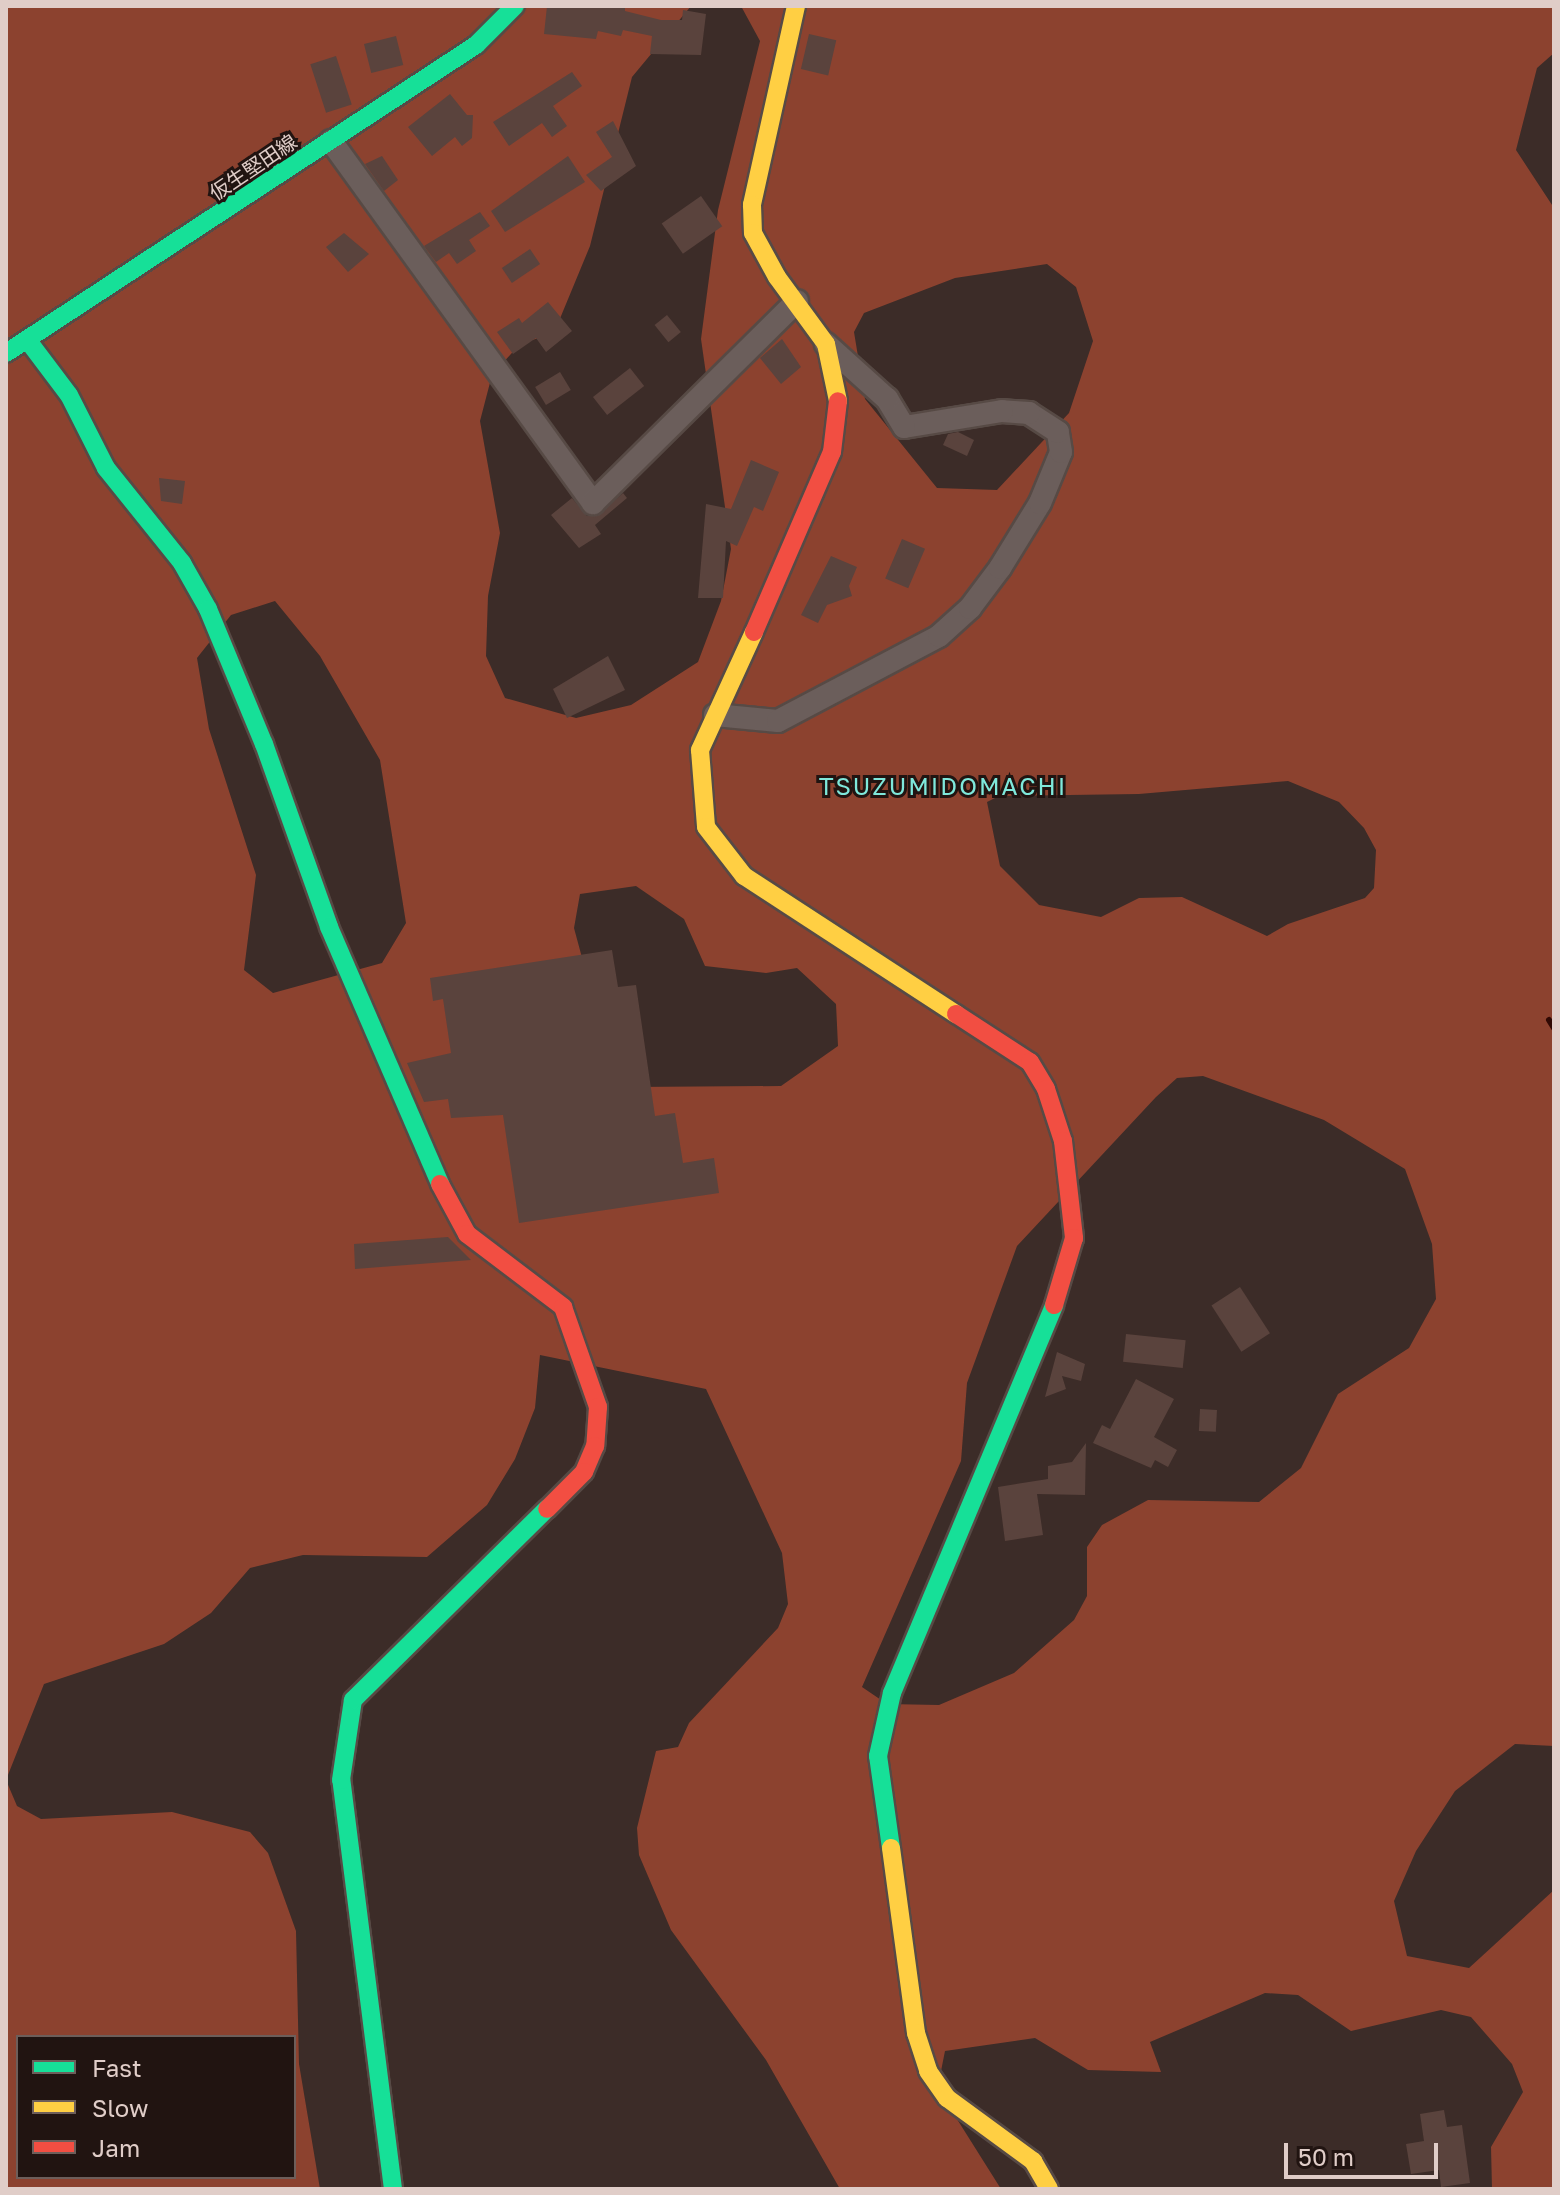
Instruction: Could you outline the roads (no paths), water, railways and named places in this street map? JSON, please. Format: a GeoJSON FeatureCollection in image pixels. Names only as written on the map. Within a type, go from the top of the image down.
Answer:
{"type":"FeatureCollection","features":[{"type":"Feature","properties":{"kind":"street","name":"仮生堅田線"},"geometry":{"type":"LineString","coordinates":[[6,353],[29,342],[476,45],[515,6]]}},
{"type":"Feature","properties":{"kind":"street"},"geometry":{"type":"LineString","coordinates":[[715,715],[778,721],[939,636],[970,608],[1000,568],[1040,503],[1061,452],[1058,432],[1049,422],[1029,413],[1002,411],[904,427],[887,399],[826,344],[753,233],[752,205],[796,6]]}},
{"type":"Feature","properties":{"kind":"street"},"geometry":{"type":"LineString","coordinates":[[331,141],[593,503],[797,301]]}},
{"type":"Feature","properties":{"kind":"street"},"geometry":{"type":"LineString","coordinates":[[29,342],[69,395],[106,468],[182,563],[208,609],[264,744],[329,927],[449,1206],[467,1234],[563,1307],[598,1407],[595,1446],[584,1472],[353,1700],[341,1780],[393,2189]]}},
{"type":"Feature","properties":{"kind":"street"},"geometry":{"type":"LineString","coordinates":[[826,344],[839,404],[832,452],[700,750],[700,791],[706,827],[737,867],[1030,1062],[1046,1089],[1063,1141],[1074,1238],[1064,1280],[892,1693],[878,1756],[916,2033],[928,2071],[947,2098],[1033,2161],[1049,2189]]}},
{"type":"Feature","properties":{"kind":"waterway"},"geometry":{"type":"LineString","coordinates":[[1549,1020],[1554,1028]]}},
{"type":"Feature","properties":{"kind":"district","name":"TSUZUMIDOMACHI"},"geometry":{"type":"Point","coordinates":[943,786]}}]}
